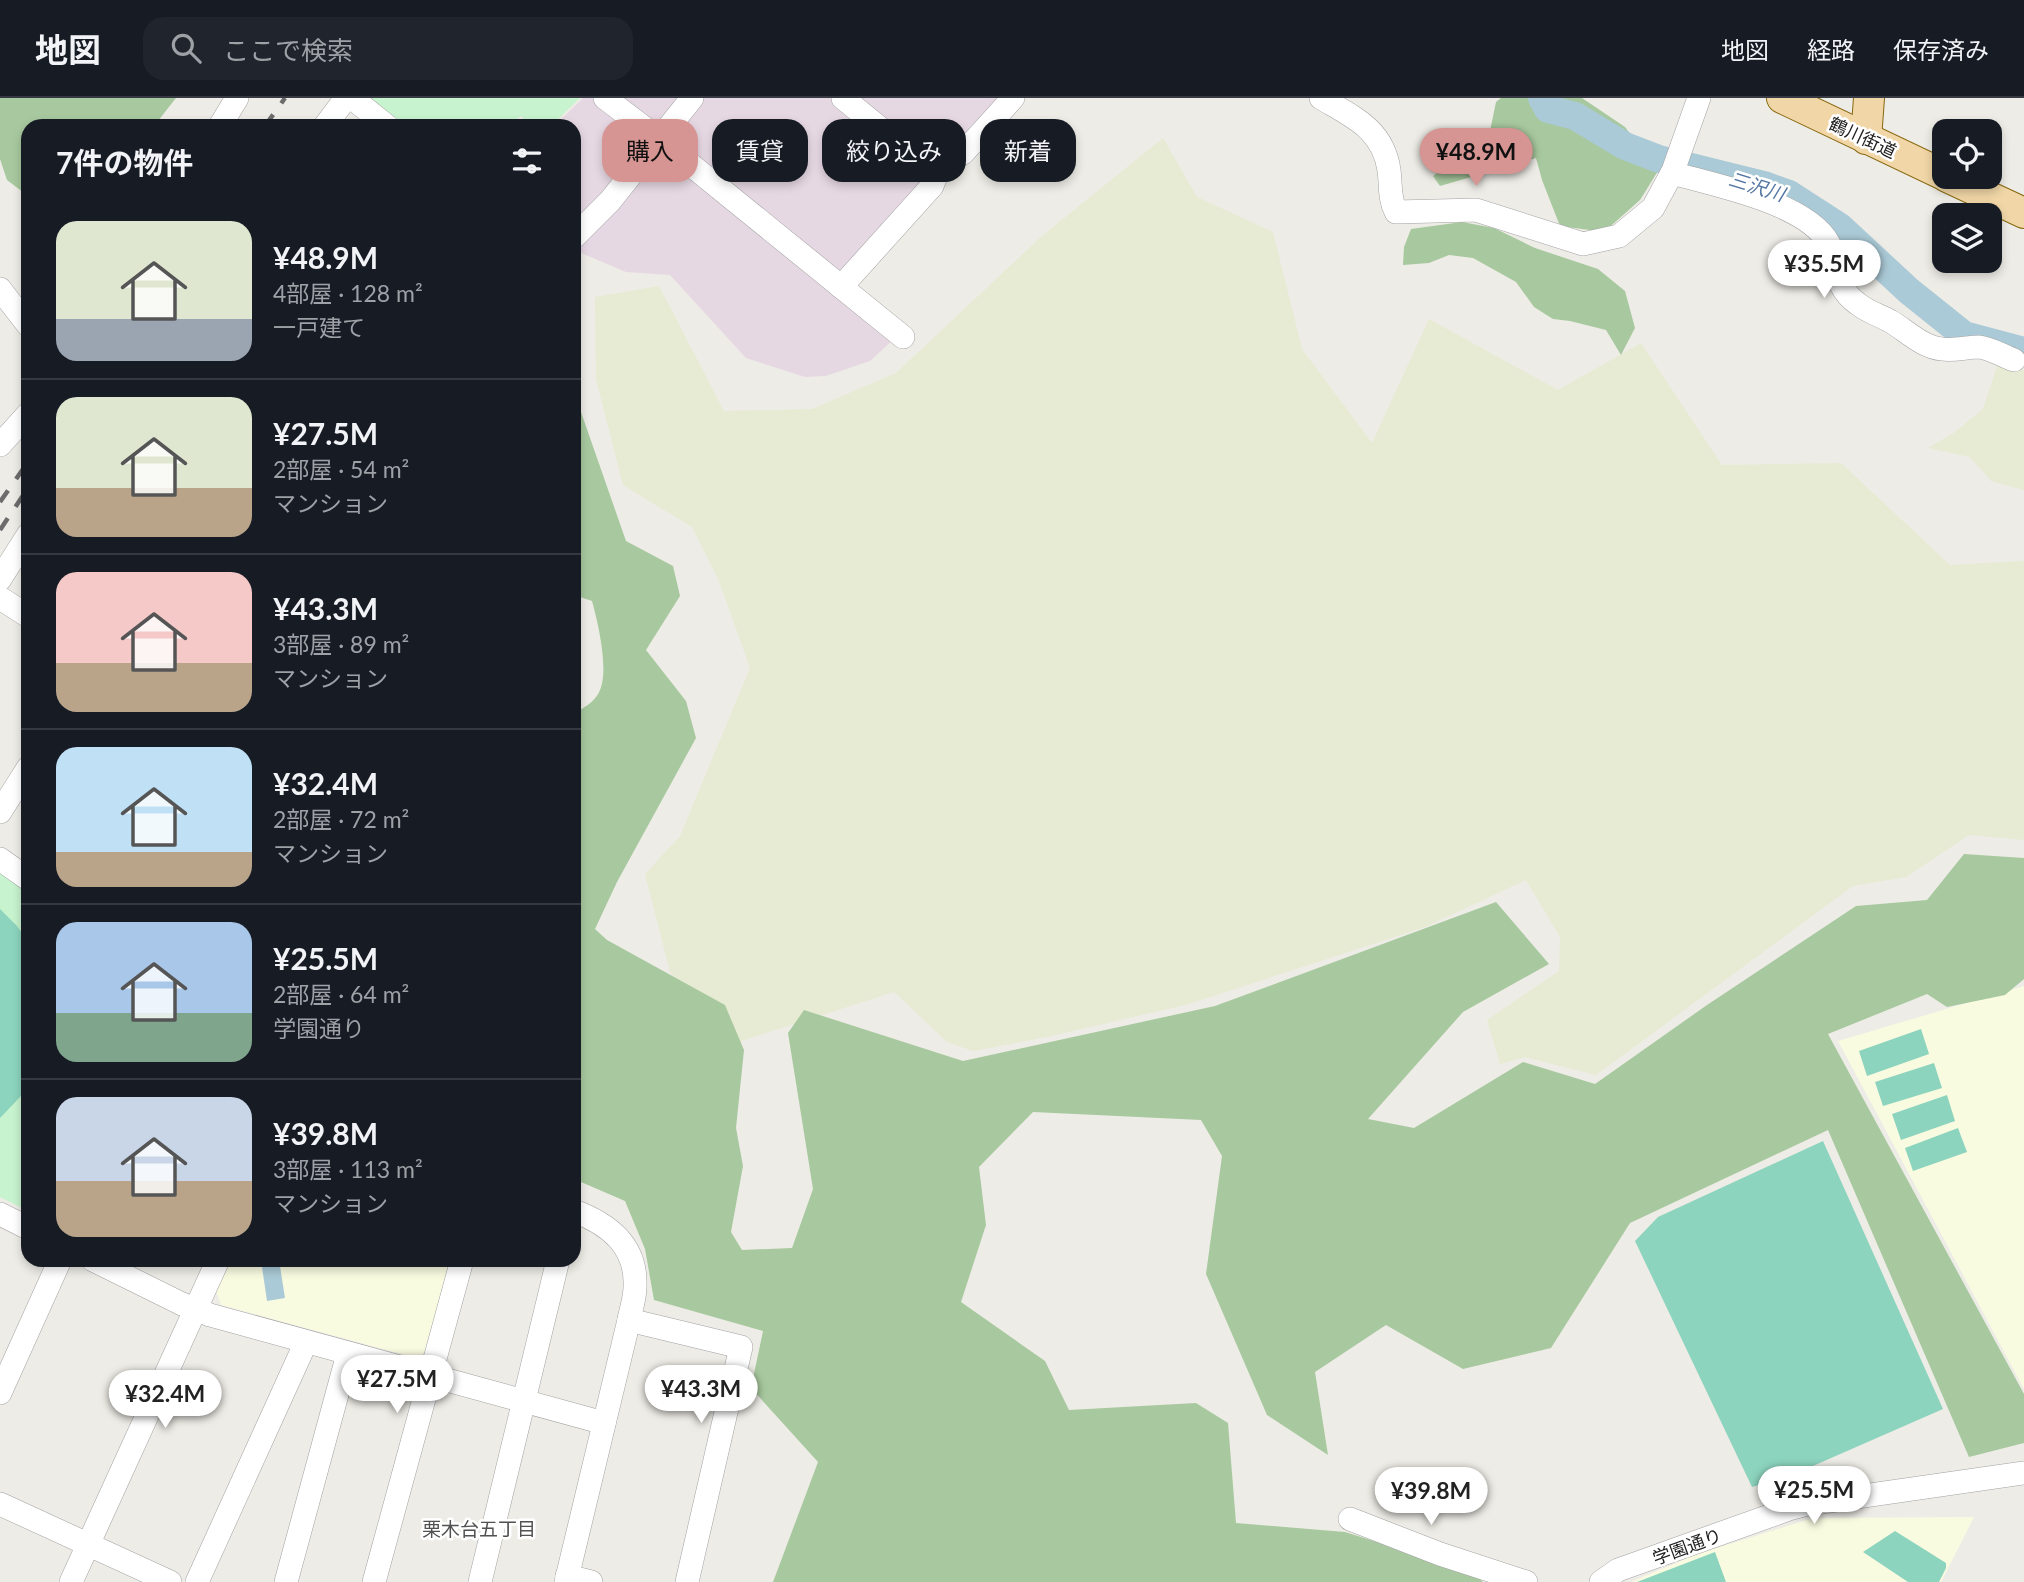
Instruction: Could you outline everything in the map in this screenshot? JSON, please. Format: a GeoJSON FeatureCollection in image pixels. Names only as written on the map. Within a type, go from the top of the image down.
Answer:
{"type":"FeatureCollection","features":[{"type":"Feature","properties":{"kind":"main road","name":"鶴川街道"},"geometry":{"type":"LineString","coordinates":[[1783,98],[1932,170]]}},
{"type":"Feature","properties":{"kind":"main road"},"geometry":{"type":"LineString","coordinates":[[1866,139],[1869,98]]}},
{"type":"Feature","properties":{"kind":"main road","name":"鶴川街道"},"geometry":{"type":"LineString","coordinates":[[1973,189],[2024,213]]}},
{"type":"Feature","properties":{"kind":"street"},"geometry":{"type":"LineString","coordinates":[[224,119],[237,98]]}},
{"type":"Feature","properties":{"kind":"street"},"geometry":{"type":"LineString","coordinates":[[330,119],[346,98]]}},
{"type":"Feature","properties":{"kind":"street"},"geometry":{"type":"LineString","coordinates":[[352,98],[378,119]]}},
{"type":"Feature","properties":{"kind":"street"},"geometry":{"type":"LineString","coordinates":[[605,98],[633,119]]}},
{"type":"Feature","properties":{"kind":"street"},"geometry":{"type":"LineString","coordinates":[[675,119],[692,98]]}},
{"type":"Feature","properties":{"kind":"street"},"geometry":{"type":"LineString","coordinates":[[843,98],[869,119]]}},
{"type":"Feature","properties":{"kind":"street"},"geometry":{"type":"LineString","coordinates":[[966,150],[1013,98]]}},
{"type":"Feature","properties":{"kind":"street"},"geometry":{"type":"LineString","coordinates":[[1321,98],[1363,123],[1378,138],[1389,167],[1391,203],[1396,212],[1476,210],[1583,244],[1619,236],[1653,208],[1675,165],[1699,98]]}},
{"type":"Feature","properties":{"kind":"street"},"geometry":{"type":"LineString","coordinates":[[1675,165],[1780,205],[1819,230],[1829,245],[1839,284],[1855,302],[1869,312],[1889,320],[1923,343],[1941,349],[1981,347],[2014,360]]}},
{"type":"Feature","properties":{"kind":"street"},"geometry":{"type":"LineString","coordinates":[[698,171],[903,337]]}},
{"type":"Feature","properties":{"kind":"street"},"geometry":{"type":"LineString","coordinates":[[581,230],[625,182]]}},
{"type":"Feature","properties":{"kind":"street"},"geometry":{"type":"LineString","coordinates":[[841,287],[934,182]]}},
{"type":"Feature","properties":{"kind":"street"},"geometry":{"type":"LineString","coordinates":[[0,289],[21,316]]}},
{"type":"Feature","properties":{"kind":"street"},"geometry":{"type":"LineString","coordinates":[[0,445],[21,422]]}},
{"type":"Feature","properties":{"kind":"street"},"geometry":{"type":"LineString","coordinates":[[0,579],[21,546]]}},
{"type":"Feature","properties":{"kind":"street"},"geometry":{"type":"LineString","coordinates":[[0,598],[21,612]]}},
{"type":"Feature","properties":{"kind":"street"},"geometry":{"type":"LineString","coordinates":[[0,812],[21,779]]}},
{"type":"Feature","properties":{"kind":"street"},"geometry":{"type":"LineString","coordinates":[[0,859],[21,873]]}},
{"type":"Feature","properties":{"kind":"street"},"geometry":{"type":"LineString","coordinates":[[581,1214],[608,1227],[623,1244],[633,1263],[635,1286],[567,1579],[591,1582]]}},
{"type":"Feature","properties":{"kind":"street"},"geometry":{"type":"LineString","coordinates":[[1,1217],[21,1225]]}},
{"type":"Feature","properties":{"kind":"street"},"geometry":{"type":"LineString","coordinates":[[0,1392],[57,1267]]}},
{"type":"Feature","properties":{"kind":"street"},"geometry":{"type":"LineString","coordinates":[[108,1267],[197,1310],[604,1423]]}},
{"type":"Feature","properties":{"kind":"street"},"geometry":{"type":"LineString","coordinates":[[71,1582],[215,1267]]}},
{"type":"Feature","properties":{"kind":"street"},"geometry":{"type":"LineString","coordinates":[[374,1582],[461,1267]]}},
{"type":"Feature","properties":{"kind":"street"},"geometry":{"type":"LineString","coordinates":[[480,1582],[556,1267]]}},
{"type":"Feature","properties":{"kind":"street"},"geometry":{"type":"LineString","coordinates":[[629,1320],[741,1347],[687,1582]]}},
{"type":"Feature","properties":{"kind":"street"},"geometry":{"type":"LineString","coordinates":[[197,1582],[306,1342]]}},
{"type":"Feature","properties":{"kind":"street"},"geometry":{"type":"LineString","coordinates":[[286,1582],[348,1354]]}},
{"type":"Feature","properties":{"kind":"street","name":"学園通り"},"geometry":{"type":"LineString","coordinates":[[1601,1582],[1618,1570],[1808,1504],[2024,1473]]}},
{"type":"Feature","properties":{"kind":"street"},"geometry":{"type":"LineString","coordinates":[[0,1504],[170,1582]]}},
{"type":"Feature","properties":{"kind":"street"},"geometry":{"type":"LineString","coordinates":[[1350,1519],[1440,1554],[1527,1582]]}},
{"type":"Feature","properties":{"kind":"shaded area"},"geometry":{"type":"Polygon","coordinates":[[[583,98],[999,98],[966,132],[966,119],[822,119],[822,182],[927,182],[842,274],[894,339],[870,361],[826,376],[805,377],[746,358],[670,275],[626,272],[581,253],[581,119],[561,119],[583,98]]]}},
{"type":"Feature","properties":{"kind":"shaded area"},"geometry":{"type":"Polygon","coordinates":[[[1163,138],[1197,197],[1273,232],[1302,349],[1372,443],[1429,319],[1558,390],[1641,343],[1722,465],[1841,463],[1950,565],[2024,561],[2024,840],[1969,835],[1906,877],[1853,886],[1596,1075],[1525,1057],[1500,1064],[1487,1020],[1559,971],[1560,937],[1526,880],[1425,927],[1189,1004],[1047,1037],[973,1051],[947,1042],[894,992],[735,1043],[670,972],[645,874],[680,836],[750,668],[719,581],[692,527],[623,485],[596,379],[595,297],[659,286],[724,411],[812,409],[896,373],[1042,236],[1163,138]]]}},
{"type":"Feature","properties":{"kind":"shaded area"},"geometry":{"type":"Polygon","coordinates":[[[1998,363],[2024,370],[2024,490],[1991,481],[1970,457],[1928,448],[1955,432],[1983,409],[1998,363]]]}},
{"type":"Feature","properties":{"kind":"shaded area"},"geometry":{"type":"Polygon","coordinates":[[[2024,986],[2024,1389],[1838,1041],[2024,986]]]}},
{"type":"Feature","properties":{"kind":"shaded area"},"geometry":{"type":"Polygon","coordinates":[[[227,1267],[449,1267],[428,1351],[416,1358],[221,1305],[216,1291],[227,1267]]]}},
{"type":"Feature","properties":{"kind":"shaded area"},"geometry":{"type":"Polygon","coordinates":[[[1974,1517],[1941,1582],[1631,1582],[1695,1555],[1813,1518],[1974,1517]]]}},
{"type":"Feature","properties":{"kind":"green space"},"geometry":{"type":"Polygon","coordinates":[[[0,98],[176,98],[160,119],[21,119],[21,191],[7,180],[0,159],[0,98]]]}},
{"type":"Feature","properties":{"kind":"green space"},"geometry":{"type":"Polygon","coordinates":[[[370,98],[580,98],[558,119],[524,119],[521,116],[517,119],[397,119],[370,98]]]}},
{"type":"Feature","properties":{"kind":"green space"},"geometry":{"type":"Polygon","coordinates":[[[1501,98],[1582,98],[1625,127],[1658,171],[1640,200],[1604,232],[1560,226],[1536,158],[1440,186],[1433,176],[1490,131],[1496,102],[1501,98]]]}},
{"type":"Feature","properties":{"kind":"green space"},"geometry":{"type":"Polygon","coordinates":[[[1462,222],[1494,228],[1535,248],[1598,269],[1625,291],[1635,328],[1621,355],[1606,330],[1553,319],[1534,307],[1516,282],[1473,258],[1449,255],[1429,263],[1403,265],[1404,247],[1411,229],[1462,222]]]}},
{"type":"Feature","properties":{"kind":"green space"},"geometry":{"type":"Polygon","coordinates":[[[581,412],[626,541],[673,566],[680,596],[646,650],[686,701],[696,738],[617,882],[595,929],[607,940],[725,1005],[744,1050],[736,1128],[743,1166],[731,1232],[742,1250],[792,1248],[813,1189],[788,1033],[804,1010],[963,1061],[1215,1006],[1496,902],[1549,964],[1463,1012],[1368,1119],[1414,1128],[1523,1062],[1595,1084],[1707,1005],[1856,906],[1927,900],[1964,854],[2024,858],[2024,979],[2005,995],[1947,1007],[1927,994],[1828,1034],[2024,1394],[2024,1443],[1969,1457],[1828,1130],[1630,1223],[1551,1348],[1463,1369],[1386,1325],[1315,1372],[1328,1455],[1267,1415],[1206,1274],[1222,1156],[1201,1120],[1033,1112],[979,1167],[986,1225],[961,1302],[1045,1361],[1069,1410],[1196,1403],[1228,1423],[1236,1523],[1345,1532],[1472,1572],[1483,1582],[773,1582],[818,1462],[751,1388],[763,1331],[654,1300],[645,1249],[625,1201],[581,1182],[581,709],[596,697],[603,678],[600,636],[592,601],[581,597],[581,412]]]}},
{"type":"Feature","properties":{"kind":"green space"},"geometry":{"type":"Polygon","coordinates":[[[0,863],[21,878],[21,1208],[0,1197],[0,863]]]}},
{"type":"Feature","properties":{"kind":"green space"},"geometry":{"type":"Polygon","coordinates":[[[0,909],[21,932],[21,1095],[0,1118],[0,909]]]}},
{"type":"Feature","properties":{"kind":"green space"},"geometry":{"type":"Polygon","coordinates":[[[1921,1029],[1929,1054],[1867,1076],[1859,1051],[1921,1029]]]}},
{"type":"Feature","properties":{"kind":"green space"},"geometry":{"type":"Polygon","coordinates":[[[1934,1063],[1942,1088],[1883,1106],[1875,1082],[1934,1063]]]}},
{"type":"Feature","properties":{"kind":"green space"},"geometry":{"type":"Polygon","coordinates":[[[1947,1095],[1955,1121],[1901,1140],[1892,1114],[1947,1095]]]}},
{"type":"Feature","properties":{"kind":"green space"},"geometry":{"type":"Polygon","coordinates":[[[1958,1128],[1967,1152],[1913,1171],[1905,1148],[1958,1128]]]}},
{"type":"Feature","properties":{"kind":"green space"},"geometry":{"type":"Polygon","coordinates":[[[1823,1141],[1943,1409],[1790,1476],[1752,1487],[1635,1241],[1658,1217],[1823,1141]]]}},
{"type":"Feature","properties":{"kind":"green space"},"geometry":{"type":"Polygon","coordinates":[[[1895,1531],[1946,1563],[1939,1582],[1908,1582],[1863,1552],[1895,1531]]]}},
{"type":"Feature","properties":{"kind":"green space"},"geometry":{"type":"Polygon","coordinates":[[[1715,1552],[1726,1582],[1637,1582],[1715,1552]]]}},
{"type":"Feature","properties":{"kind":"water"},"geometry":{"type":"Polygon","coordinates":[[[262,1267],[280,1267],[285,1298],[267,1301],[262,1267]]]}},
{"type":"Feature","properties":{"kind":"waterway","name":"三沢川"},"geometry":{"type":"LineString","coordinates":[[1542,98],[1548,109],[1575,116],[1625,146],[1659,159],[1764,185],[1789,194],[1840,227],[1909,291],[1964,335],[2024,351]]}},
{"type":"Feature","properties":{"kind":"railway"},"geometry":{"type":"LineString","coordinates":[[270,119],[285,98]]}},
{"type":"Feature","properties":{"kind":"railway"},"geometry":{"type":"LineString","coordinates":[[0,502],[21,472]]}},
{"type":"Feature","properties":{"kind":"railway"},"geometry":{"type":"LineString","coordinates":[[0,530],[21,498]]}},
{"type":"Feature","properties":{"kind":"district","name":"栗木台五丁目"},"geometry":{"type":"Point","coordinates":[479,1528]}}]}
